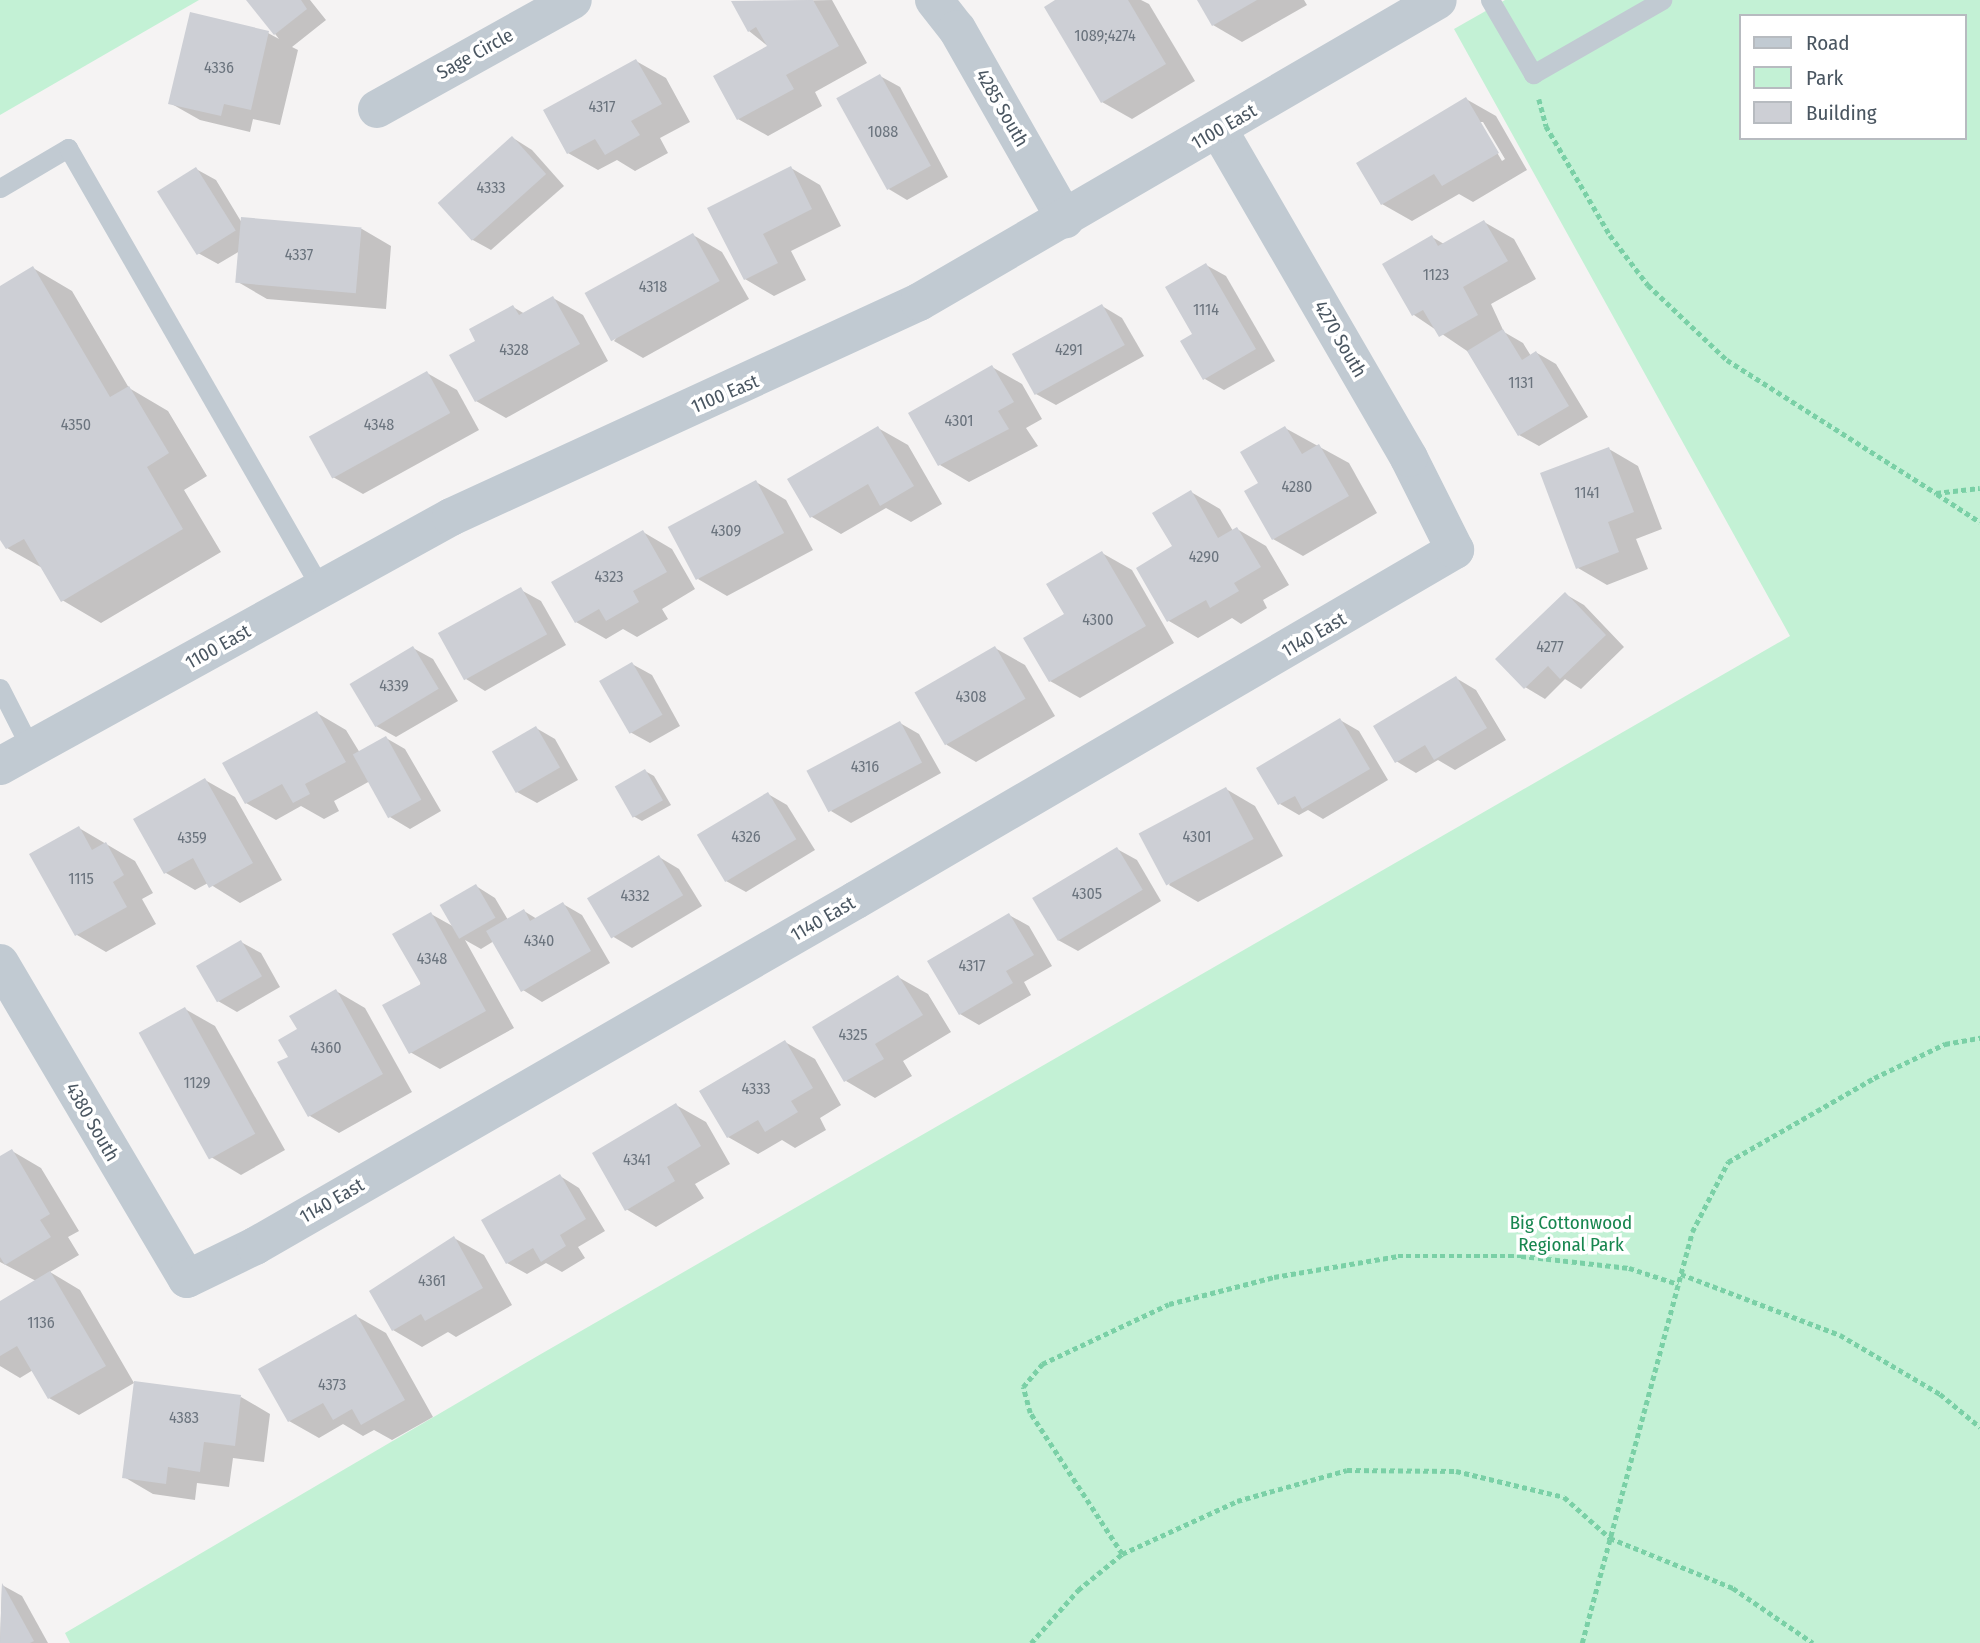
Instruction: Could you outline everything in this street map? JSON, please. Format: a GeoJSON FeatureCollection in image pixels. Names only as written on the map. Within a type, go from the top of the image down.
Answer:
{"type":"FeatureCollection","features":[{"type":"Feature","properties":{"kind":"street","name":"Sage Circle"},"geometry":{"type":"LineString","coordinates":[[377,109],[573,0]]}},
{"type":"Feature","properties":{"kind":"street","name":"4285 South"},"geometry":{"type":"LineString","coordinates":[[934,0],[957,29],[1065,219]]}},
{"type":"Feature","properties":{"kind":"street","name":"1100 East"},"geometry":{"type":"LineString","coordinates":[[16,757],[451,517],[556,467],[845,340],[1065,219],[1438,0]]}},
{"type":"Feature","properties":{"kind":"street","name":"4270 South"},"geometry":{"type":"LineString","coordinates":[[1219,130],[1409,458],[1455,550]]}},
{"type":"Feature","properties":{"kind":"street","name":"1140 East"},"geometry":{"type":"LineString","coordinates":[[187,1279],[255,1246],[1455,550]]}},
{"type":"Feature","properties":{"kind":"street","name":"4380 South"},"geometry":{"type":"LineString","coordinates":[[0,964],[187,1279]]}},
{"type":"Feature","properties":{"kind":"lane"},"geometry":{"type":"LineString","coordinates":[[1490,0],[1533,75],[1662,0]]}},
{"type":"Feature","properties":{"kind":"lane"},"geometry":{"type":"LineString","coordinates":[[0,188],[68,148],[322,590]]}},
{"type":"Feature","properties":{"kind":"lane"},"geometry":{"type":"LineString","coordinates":[[0,688],[16,757]]}},
{"type":"Feature","properties":{"kind":"path"},"geometry":{"type":"LineString","coordinates":[[1546,126],[1625,255],[1648,285],[1717,351],[1980,522]]}},
{"type":"Feature","properties":{"kind":"path"},"geometry":{"type":"LineString","coordinates":[[1936,494],[1980,488]]}},
{"type":"Feature","properties":{"kind":"path"},"geometry":{"type":"LineString","coordinates":[[1582,1643],[1692,1232],[1728,1162],[1874,1078],[1944,1044],[1980,1038]]}},
{"type":"Feature","properties":{"kind":"path"},"geometry":{"type":"LineString","coordinates":[[1122,1555],[1030,1413],[1023,1387],[1042,1364],[1169,1304],[1274,1277],[1398,1256],[1521,1256],[1629,1268],[1678,1284]]}},
{"type":"Feature","properties":{"kind":"path"},"geometry":{"type":"LineString","coordinates":[[1681,1274],[1840,1335],[1940,1394],[1980,1427]]}},
{"type":"Feature","properties":{"kind":"path"},"geometry":{"type":"LineString","coordinates":[[1031,1643],[1078,1590],[1122,1555],[1237,1500],[1347,1470],[1456,1471],[1564,1497],[1610,1538],[1733,1588],[1813,1643]]}},
{"type":"Feature","properties":{"kind":"green space"},"geometry":{"type":"Polygon","coordinates":[[[0,0],[199,0],[0,115],[0,0]]]}},
{"type":"Feature","properties":{"kind":"green space","name":"Big Cottonwood Regional Park"},"geometry":{"type":"Polygon","coordinates":[[[1505,0],[1980,0],[1980,1643],[70,1643],[65,1633],[541,1354],[1790,636],[1454,29],[1505,0]]]}},
{"type":"Feature","properties":{"kind":"building"},"geometry":{"type":"Polygon","coordinates":[[[246,0],[301,0],[307,9],[274,35],[246,0]]]}},
{"type":"Feature","properties":{"kind":"building"},"geometry":{"type":"Polygon","coordinates":[[[813,0],[839,46],[786,75],[794,89],[737,120],[713,76],[767,46],[756,27],[748,32],[731,1],[813,0]]]}},
{"type":"Feature","properties":{"kind":"building"},"geometry":{"type":"Polygon","coordinates":[[[1055,0],[1128,0],[1166,64],[1101,103],[1044,7],[1055,0]]]}},
{"type":"Feature","properties":{"kind":"building"},"geometry":{"type":"Polygon","coordinates":[[[1197,0],[1257,0],[1212,26],[1197,0]]]}},
{"type":"Feature","properties":{"kind":"building"},"geometry":{"type":"Polygon","coordinates":[[[190,12],[269,31],[251,110],[224,104],[221,116],[168,104],[190,12]]]}},
{"type":"Feature","properties":{"kind":"building"},"geometry":{"type":"Polygon","coordinates":[[[636,59],[662,104],[631,121],[640,135],[605,155],[595,139],[567,154],[543,110],[636,59]]]}},
{"type":"Feature","properties":{"kind":"building"},"geometry":{"type":"Polygon","coordinates":[[[880,74],[931,166],[887,190],[836,98],[880,74]]]}},
{"type":"Feature","properties":{"kind":"building"},"geometry":{"type":"Polygon","coordinates":[[[1466,97],[1499,153],[1442,186],[1434,174],[1381,205],[1356,163],[1466,97]]]}},
{"type":"Feature","properties":{"kind":"building"},"geometry":{"type":"Polygon","coordinates":[[[512,136],[546,174],[472,241],[438,203],[512,136]]]}},
{"type":"Feature","properties":{"kind":"building"},"geometry":{"type":"Polygon","coordinates":[[[791,166],[812,209],[763,234],[778,263],[744,280],[707,208],[791,166]]]}},
{"type":"Feature","properties":{"kind":"building"},"geometry":{"type":"Polygon","coordinates":[[[196,167],[236,231],[197,255],[157,191],[196,167]]]}},
{"type":"Feature","properties":{"kind":"building"},"geometry":{"type":"Polygon","coordinates":[[[241,217],[362,228],[356,293],[235,283],[241,217]]]}},
{"type":"Feature","properties":{"kind":"building"},"geometry":{"type":"Polygon","coordinates":[[[1484,220],[1508,261],[1463,287],[1478,315],[1439,337],[1423,310],[1412,316],[1382,264],[1432,235],[1438,246],[1484,220]]]}},
{"type":"Feature","properties":{"kind":"building"},"geometry":{"type":"Polygon","coordinates":[[[693,233],[720,281],[611,341],[585,293],[693,233]]]}},
{"type":"Feature","properties":{"kind":"building"},"geometry":{"type":"Polygon","coordinates":[[[1206,263],[1256,349],[1203,380],[1180,341],[1192,334],[1165,287],[1206,263]]]}},
{"type":"Feature","properties":{"kind":"building"},"geometry":{"type":"Polygon","coordinates":[[[33,266],[110,397],[129,386],[169,453],[147,467],[183,529],[61,602],[24,539],[6,549],[0,540],[0,286],[33,266]]]}},
{"type":"Feature","properties":{"kind":"building"},"geometry":{"type":"Polygon","coordinates":[[[553,296],[580,344],[475,402],[449,355],[475,341],[469,329],[513,305],[519,315],[553,296]]]}},
{"type":"Feature","properties":{"kind":"building"},"geometry":{"type":"Polygon","coordinates":[[[1102,304],[1125,345],[1035,395],[1012,354],[1102,304]]]}},
{"type":"Feature","properties":{"kind":"building"},"geometry":{"type":"Polygon","coordinates":[[[1503,329],[1522,360],[1536,351],[1569,406],[1518,436],[1467,351],[1503,329]]]}},
{"type":"Feature","properties":{"kind":"building"},"geometry":{"type":"Polygon","coordinates":[[[992,365],[1014,402],[998,411],[1009,429],[938,466],[908,413],[992,365]]]}},
{"type":"Feature","properties":{"kind":"building"},"geometry":{"type":"Polygon","coordinates":[[[427,371],[450,413],[332,478],[309,436],[427,371]]]}},
{"type":"Feature","properties":{"kind":"building"},"geometry":{"type":"Polygon","coordinates":[[[878,426],[914,486],[880,506],[868,484],[810,518],[787,479],[878,426]]]}},
{"type":"Feature","properties":{"kind":"building"},"geometry":{"type":"Polygon","coordinates":[[[1285,426],[1302,454],[1319,444],[1349,496],[1272,540],[1244,491],[1258,483],[1240,452],[1285,426]]]}},
{"type":"Feature","properties":{"kind":"building"},"geometry":{"type":"Polygon","coordinates":[[[1609,447],[1634,512],[1608,522],[1619,552],[1576,569],[1540,473],[1609,447]]]}},
{"type":"Feature","properties":{"kind":"building"},"geometry":{"type":"Polygon","coordinates":[[[756,480],[784,533],[696,580],[668,527],[756,480]]]}},
{"type":"Feature","properties":{"kind":"building"},"geometry":{"type":"Polygon","coordinates":[[[1191,490],[1218,538],[1237,527],[1261,567],[1234,583],[1239,591],[1210,608],[1206,600],[1167,622],[1136,568],[1172,546],[1152,513],[1191,490]]]}},
{"type":"Feature","properties":{"kind":"building"},"geometry":{"type":"Polygon","coordinates":[[[643,530],[667,572],[633,591],[639,602],[606,621],[599,609],[575,623],[551,582],[643,530]]]}},
{"type":"Feature","properties":{"kind":"building"},"geometry":{"type":"Polygon","coordinates":[[[1102,551],[1146,626],[1049,682],[1023,638],[1064,614],[1046,584],[1102,551]]]}},
{"type":"Feature","properties":{"kind":"building"},"geometry":{"type":"Polygon","coordinates":[[[521,587],[547,634],[464,680],[438,633],[521,587]]]}},
{"type":"Feature","properties":{"kind":"building"},"geometry":{"type":"Polygon","coordinates":[[[1565,592],[1606,635],[1560,679],[1548,666],[1524,689],[1495,659],[1565,592]]]}},
{"type":"Feature","properties":{"kind":"building"},"geometry":{"type":"Polygon","coordinates":[[[413,646],[439,689],[375,727],[350,684],[413,646]]]}},
{"type":"Feature","properties":{"kind":"building"},"geometry":{"type":"Polygon","coordinates":[[[995,646],[1026,699],[945,745],[914,692],[995,646]]]}},
{"type":"Feature","properties":{"kind":"building"},"geometry":{"type":"Polygon","coordinates":[[[632,662],[662,715],[630,734],[599,681],[632,662]]]}},
{"type":"Feature","properties":{"kind":"building"},"geometry":{"type":"Polygon","coordinates":[[[1456,676],[1487,728],[1434,760],[1425,745],[1395,763],[1373,726],[1456,676]]]}},
{"type":"Feature","properties":{"kind":"building"},"geometry":{"type":"Polygon","coordinates":[[[317,711],[346,762],[305,784],[310,794],[293,803],[282,784],[245,804],[222,763],[317,711]]]}},
{"type":"Feature","properties":{"kind":"building"},"geometry":{"type":"Polygon","coordinates":[[[1340,718],[1370,769],[1302,809],[1295,796],[1278,805],[1256,768],[1340,718]]]}},
{"type":"Feature","properties":{"kind":"building"},"geometry":{"type":"Polygon","coordinates":[[[900,721],[922,762],[828,812],[806,771],[900,721]]]}},
{"type":"Feature","properties":{"kind":"building"},"geometry":{"type":"Polygon","coordinates":[[[536,726],[560,768],[516,793],[492,752],[536,726]]]}},
{"type":"Feature","properties":{"kind":"building"},"geometry":{"type":"Polygon","coordinates":[[[386,736],[421,800],[388,818],[353,754],[386,736]]]}},
{"type":"Feature","properties":{"kind":"building"},"geometry":{"type":"Polygon","coordinates":[[[645,769],[663,800],[633,818],[615,786],[645,769]]]}},
{"type":"Feature","properties":{"kind":"building"},"geometry":{"type":"Polygon","coordinates":[[[205,778],[253,863],[209,888],[193,858],[164,874],[133,819],[205,778]]]}},
{"type":"Feature","properties":{"kind":"building"},"geometry":{"type":"Polygon","coordinates":[[[1226,787],[1254,839],[1166,886],[1139,833],[1226,787]]]}},
{"type":"Feature","properties":{"kind":"building"},"geometry":{"type":"Polygon","coordinates":[[[768,792],[796,839],[725,882],[697,835],[768,792]]]}},
{"type":"Feature","properties":{"kind":"building"},"geometry":{"type":"Polygon","coordinates":[[[79,826],[92,850],[106,842],[124,875],[113,882],[127,907],[75,936],[29,854],[79,826]]]}},
{"type":"Feature","properties":{"kind":"building"},"geometry":{"type":"Polygon","coordinates":[[[1117,847],[1143,890],[1058,941],[1032,898],[1117,847]]]}},
{"type":"Feature","properties":{"kind":"building"},"geometry":{"type":"Polygon","coordinates":[[[659,855],[683,895],[611,939],[587,898],[659,855]]]}},
{"type":"Feature","properties":{"kind":"building"},"geometry":{"type":"Polygon","coordinates":[[[476,884],[495,918],[459,939],[440,905],[476,884]]]}},
{"type":"Feature","properties":{"kind":"building"},"geometry":{"type":"Polygon","coordinates":[[[563,902],[591,951],[521,992],[486,931],[524,909],[530,921],[563,902]]]}},
{"type":"Feature","properties":{"kind":"building"},"geometry":{"type":"Polygon","coordinates":[[[431,912],[486,1011],[409,1054],[382,1005],[421,984],[392,934],[431,912]]]}},
{"type":"Feature","properties":{"kind":"building"},"geometry":{"type":"Polygon","coordinates":[[[1009,913],[1034,955],[1006,971],[1013,983],[959,1015],[927,961],[1009,913]]]}},
{"type":"Feature","properties":{"kind":"building"},"geometry":{"type":"Polygon","coordinates":[[[241,940],[262,976],[217,1002],[196,966],[241,940]]]}},
{"type":"Feature","properties":{"kind":"building"},"geometry":{"type":"Polygon","coordinates":[[[898,975],[923,1015],[875,1044],[884,1059],[844,1082],[812,1027],[898,975]]]}},
{"type":"Feature","properties":{"kind":"building"},"geometry":{"type":"Polygon","coordinates":[[[336,989],[383,1074],[308,1117],[277,1062],[288,1057],[278,1040],[297,1029],[289,1016],[336,989]]]}},
{"type":"Feature","properties":{"kind":"building"},"geometry":{"type":"Polygon","coordinates":[[[185,1007],[255,1134],[209,1160],[139,1033],[185,1007]]]}},
{"type":"Feature","properties":{"kind":"building"},"geometry":{"type":"Polygon","coordinates":[[[785,1040],[813,1088],[791,1101],[798,1112],[765,1132],[758,1120],[727,1138],[699,1091],[785,1040]]]}},
{"type":"Feature","properties":{"kind":"building"},"geometry":{"type":"Polygon","coordinates":[[[676,1103],[701,1146],[667,1167],[675,1181],[625,1211],[592,1153],[676,1103]]]}},
{"type":"Feature","properties":{"kind":"building"},"geometry":{"type":"Polygon","coordinates":[[[12,1149],[50,1214],[40,1220],[51,1237],[5,1265],[0,1257],[0,1156],[12,1149]]]}},
{"type":"Feature","properties":{"kind":"building"},"geometry":{"type":"Polygon","coordinates":[[[560,1174],[586,1219],[560,1235],[566,1246],[541,1262],[533,1248],[506,1264],[481,1220],[560,1174]]]}},
{"type":"Feature","properties":{"kind":"building"},"geometry":{"type":"Polygon","coordinates":[[[454,1236],[483,1288],[425,1321],[421,1314],[392,1331],[369,1291],[454,1236]]]}},
{"type":"Feature","properties":{"kind":"building"},"geometry":{"type":"Polygon","coordinates":[[[50,1271],[106,1366],[48,1399],[17,1346],[0,1356],[0,1301],[50,1271]]]}},
{"type":"Feature","properties":{"kind":"building"},"geometry":{"type":"Polygon","coordinates":[[[356,1314],[405,1400],[361,1425],[352,1409],[333,1420],[323,1403],[288,1422],[258,1369],[356,1314]]]}},
{"type":"Feature","properties":{"kind":"building"},"geometry":{"type":"Polygon","coordinates":[[[134,1381],[241,1395],[235,1446],[204,1442],[200,1472],[168,1467],[166,1484],[122,1478],[134,1381]]]}},
{"type":"Feature","properties":{"kind":"building"},"geometry":{"type":"Polygon","coordinates":[[[2,1583],[34,1641],[0,1643],[2,1583]]]}}]}
